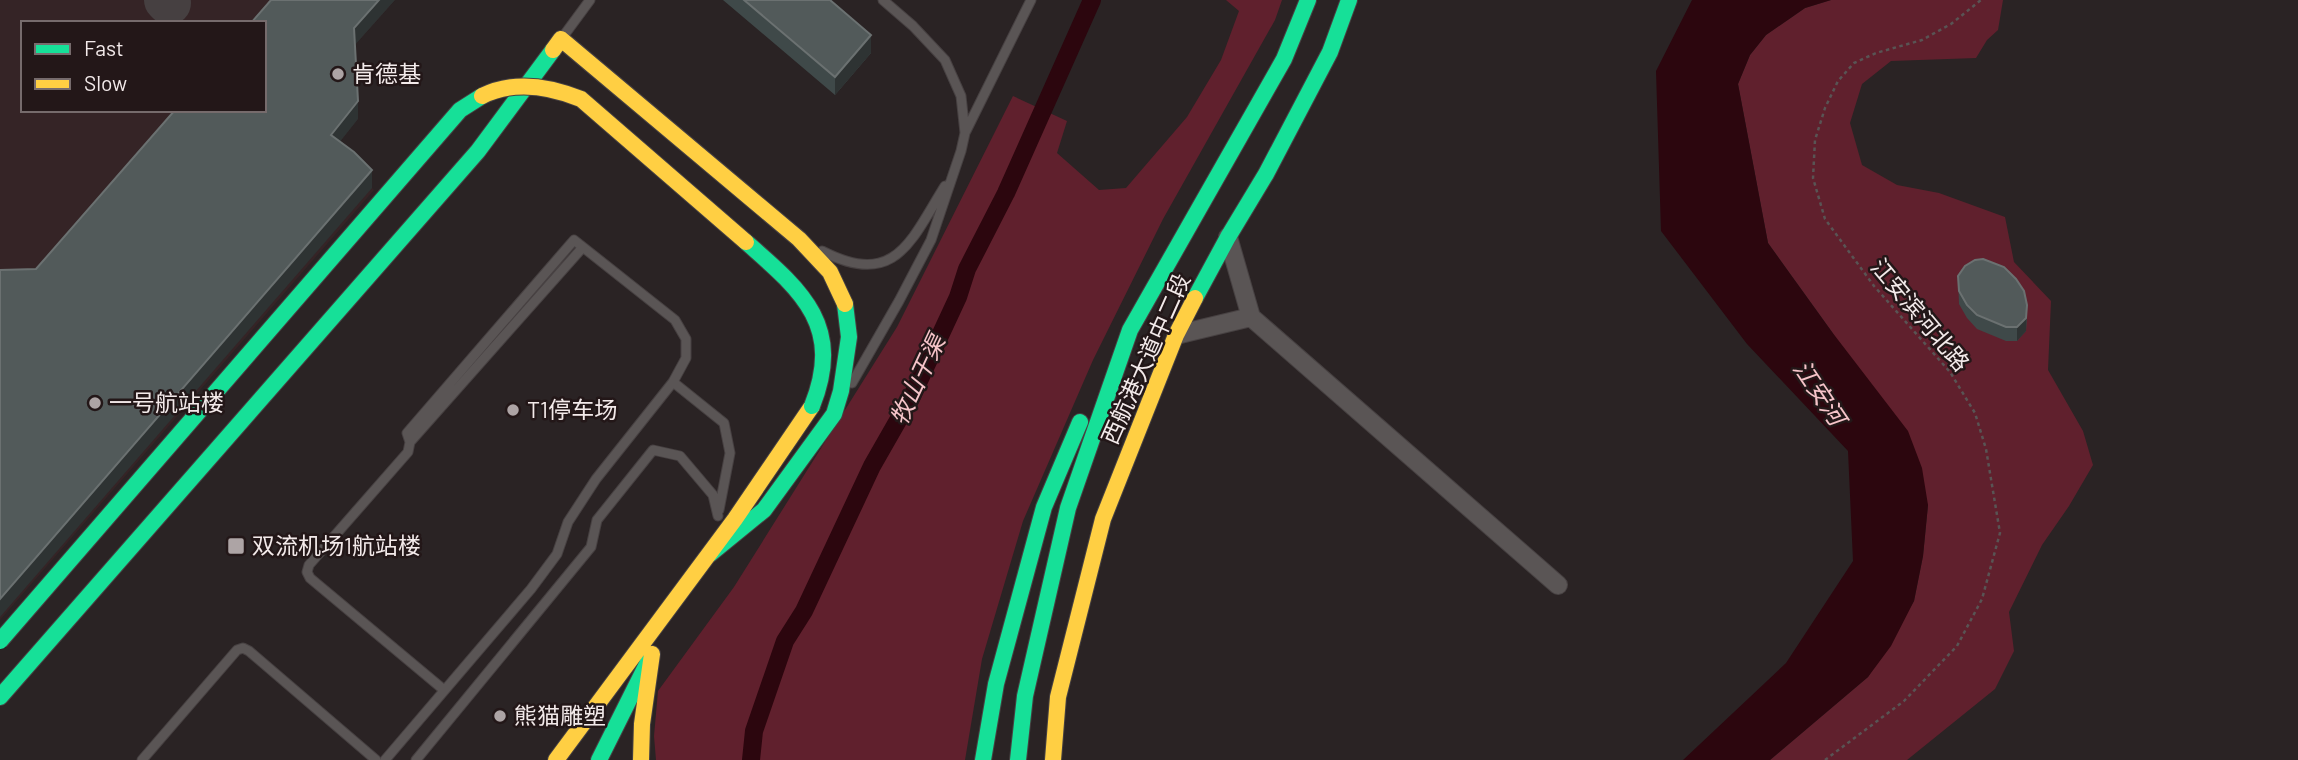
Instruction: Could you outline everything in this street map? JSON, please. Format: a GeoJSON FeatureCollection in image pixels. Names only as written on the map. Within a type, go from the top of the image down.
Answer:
{"type":"FeatureCollection","features":[{"type":"Feature","properties":{"kind":"main road","name":"西航港大道中二段"},"geometry":{"type":"LineString","coordinates":[[1018,760],[1025,696],[1068,508],[1130,330],[1284,59],[1308,0]]}},
{"type":"Feature","properties":{"kind":"main road","name":"西航港大道中二段"},"geometry":{"type":"LineString","coordinates":[[1053,760],[1058,697],[1102,519],[1176,335],[1330,52],[1349,0]]}},
{"type":"Feature","properties":{"kind":"main road"},"geometry":{"type":"LineString","coordinates":[[0,697],[478,151],[561,39],[799,239],[830,272],[847,308],[849,337],[846,362],[834,414],[764,510],[706,559]]}},
{"type":"Feature","properties":{"kind":"main road"},"geometry":{"type":"LineString","coordinates":[[0,641],[460,110],[475,98],[495,90],[545,86],[581,99],[787,278],[806,301],[822,339],[825,362],[813,406],[706,559],[556,760]]}},
{"type":"Feature","properties":{"kind":"main road"},"geometry":{"type":"LineString","coordinates":[[983,760],[996,684],[1044,507],[1087,407],[1130,330]]}},
{"type":"Feature","properties":{"kind":"main road"},"geometry":{"type":"LineString","coordinates":[[599,760],[690,580]]}},
{"type":"Feature","properties":{"kind":"main road"},"geometry":{"type":"LineString","coordinates":[[641,760],[642,724],[652,654]]}},
{"type":"Feature","properties":{"kind":"street"},"geometry":{"type":"LineString","coordinates":[[1228,237],[1251,317],[1558,584]]}},
{"type":"Feature","properties":{"kind":"street"},"geometry":{"type":"LineString","coordinates":[[1176,335],[1251,317]]}},
{"type":"Feature","properties":{"kind":"lane"},"geometry":{"type":"LineString","coordinates":[[561,39],[590,0]]}},
{"type":"Feature","properties":{"kind":"lane"},"geometry":{"type":"LineString","coordinates":[[883,0],[913,26],[945,60],[961,96],[965,133]]}},
{"type":"Feature","properties":{"kind":"lane"},"geometry":{"type":"LineString","coordinates":[[834,414],[931,240],[965,133],[1031,0]]}},
{"type":"Feature","properties":{"kind":"lane"},"geometry":{"type":"LineString","coordinates":[[799,239],[830,255],[857,264],[871,265],[890,260],[905,248],[952,176]]}},
{"type":"Feature","properties":{"kind":"lane"},"geometry":{"type":"LineString","coordinates":[[384,760],[531,589],[557,554],[568,522],[596,479],[673,382],[686,358],[686,339],[675,320],[574,240],[408,438],[408,452],[309,565],[307,572],[310,578],[444,690]]}},
{"type":"Feature","properties":{"kind":"lane"},"geometry":{"type":"LineString","coordinates":[[408,438],[583,247]]}},
{"type":"Feature","properties":{"kind":"lane"},"geometry":{"type":"LineString","coordinates":[[673,382],[724,423],[730,453],[718,516],[706,559]]}},
{"type":"Feature","properties":{"kind":"lane"},"geometry":{"type":"LineString","coordinates":[[415,760],[591,547],[597,520],[653,450],[680,456],[713,495],[718,516]]}},
{"type":"Feature","properties":{"kind":"lane"},"geometry":{"type":"LineString","coordinates":[[142,760],[237,650],[243,648],[376,760]]}},
{"type":"Feature","properties":{"kind":"path","name":"江安滨河北路"},"geometry":{"type":"LineString","coordinates":[[1825,760],[1904,701],[1957,646],[1982,600],[2000,533],[1986,449],[1975,413],[1950,372],[1874,286],[1825,219],[1812,178],[1815,140],[1825,108],[1838,81],[1854,63],[1876,53],[1922,40],[1951,24],[1981,0]]}},
{"type":"Feature","properties":{"kind":"shaded area","name":"一号航站楼"},"geometry":{"type":"Polygon","coordinates":[[[0,0],[395,0],[354,46],[358,119],[331,153],[354,170],[374,190],[0,620],[0,0]]]}},
{"type":"Feature","properties":{"kind":"shaded area"},"geometry":{"type":"Polygon","coordinates":[[[1226,0],[1282,0],[1275,20],[1163,219],[1093,360],[1023,521],[982,659],[965,760],[656,760],[654,736],[658,691],[734,587],[897,327],[1013,96],[1067,121],[1057,153],[1099,190],[1126,188],[1187,117],[1221,60],[1239,11],[1226,0]]]}},
{"type":"Feature","properties":{"kind":"shaded area"},"geometry":{"type":"Polygon","coordinates":[[[1831,0],[2003,0],[1998,30],[1987,40],[1976,58],[1891,61],[1862,84],[1850,123],[1862,165],[1897,185],[1939,193],[2005,217],[2014,262],[2051,301],[2048,370],[2083,431],[2093,465],[2042,545],[2009,612],[2014,651],[1995,689],[1907,760],[1770,760],[1868,677],[1914,601],[1923,556],[1928,505],[1832,332],[1768,243],[1738,84],[1750,55],[1766,35],[1805,8],[1831,0]]]}},
{"type":"Feature","properties":{"kind":"water","name":"江安河"},"geometry":{"type":"Polygon","coordinates":[[[1692,0],[1831,0],[1805,8],[1766,35],[1750,55],[1738,84],[1768,243],[1908,431],[1922,468],[1928,505],[1923,556],[1914,601],[1891,646],[1868,677],[1770,760],[1683,760],[1786,663],[1853,561],[1848,451],[1747,344],[1661,231],[1656,71],[1692,0]]]}},
{"type":"Feature","properties":{"kind":"building","name":"一号航站楼"},"geometry":{"type":"Polygon","coordinates":[[[271,0],[379,0],[354,28],[358,101],[331,135],[372,170],[0,599],[0,270],[36,269],[173,112],[266,112],[266,21],[253,21],[271,0]]]}},
{"type":"Feature","properties":{"kind":"building"},"geometry":{"type":"Polygon","coordinates":[[[744,0],[830,0],[871,35],[835,77],[744,0]]]}},
{"type":"Feature","properties":{"kind":"building"},"geometry":{"type":"Polygon","coordinates":[[[1983,259],[2004,267],[2024,291],[2026,318],[2017,327],[2006,327],[1977,315],[1959,291],[1958,276],[1965,266],[1983,259]]]}},
{"type":"Feature","properties":{"kind":"waterway","name":"牧山干渠"},"geometry":{"type":"LineString","coordinates":[[751,760],[754,731],[785,641],[804,611],[872,466],[912,396],[958,297],[967,269],[1006,193],[1092,0]]}},
{"type":"Feature","properties":{"kind":"taxiway"},"geometry":{"type":"LineString","coordinates":[[166,0],[169,3]]}},
{"type":"Feature","properties":{"kind":"traffic: fast"},"geometry":{"type":"LineString","coordinates":[[1018,760],[1025,696],[1068,508],[1130,330],[1284,59],[1308,0]]}},
{"type":"Feature","properties":{"kind":"traffic: fast"},"geometry":{"type":"LineString","coordinates":[[1195,298],[1266,174],[1330,52],[1349,0]]}},
{"type":"Feature","properties":{"kind":"traffic: fast"},"geometry":{"type":"LineString","coordinates":[[0,697],[478,151],[553,50]]}},
{"type":"Feature","properties":{"kind":"traffic: fast"},"geometry":{"type":"LineString","coordinates":[[0,641],[460,110],[482,96]]}},
{"type":"Feature","properties":{"kind":"traffic: fast"},"geometry":{"type":"LineString","coordinates":[[746,242],[784,277],[812,312],[820,332],[823,354],[821,378],[812,406]]}},
{"type":"Feature","properties":{"kind":"traffic: fast"},"geometry":{"type":"LineString","coordinates":[[710,554],[764,510],[834,414],[841,391],[849,337],[845,304]]}},
{"type":"Feature","properties":{"kind":"traffic: fast"},"geometry":{"type":"LineString","coordinates":[[983,760],[996,684],[1044,507],[1080,422]]}},
{"type":"Feature","properties":{"kind":"traffic: fast"},"geometry":{"type":"LineString","coordinates":[[599,760],[648,662]]}},
{"type":"Feature","properties":{"kind":"traffic: slow"},"geometry":{"type":"LineString","coordinates":[[553,50],[561,39],[799,239],[830,272],[845,304]]}},
{"type":"Feature","properties":{"kind":"traffic: slow"},"geometry":{"type":"LineString","coordinates":[[482,96],[519,86],[544,88],[581,99],[746,242]]}},
{"type":"Feature","properties":{"kind":"traffic: slow"},"geometry":{"type":"LineString","coordinates":[[1053,760],[1058,697],[1103,519],[1176,335],[1195,298]]}},
{"type":"Feature","properties":{"kind":"traffic: slow"},"geometry":{"type":"LineString","coordinates":[[556,760],[735,519],[812,406]]}},
{"type":"Feature","properties":{"kind":"traffic: slow"},"geometry":{"type":"LineString","coordinates":[[641,760],[642,724],[652,654]]}},
{"type":"Feature","properties":{"kind":"place","name":"肯德基"},"geometry":{"type":"Point","coordinates":[338,74]}},
{"type":"Feature","properties":{"kind":"place","name":"一号航站楼"},"geometry":{"type":"Point","coordinates":[95,403]}},
{"type":"Feature","properties":{"kind":"place","name":"T1停车场"},"geometry":{"type":"Point","coordinates":[513,410]}},
{"type":"Feature","properties":{"kind":"place","name":"双流机场1航站楼"},"geometry":{"type":"Point","coordinates":[236,546]}},
{"type":"Feature","properties":{"kind":"place","name":"熊猫雕塑"},"geometry":{"type":"Point","coordinates":[500,716]}}]}
